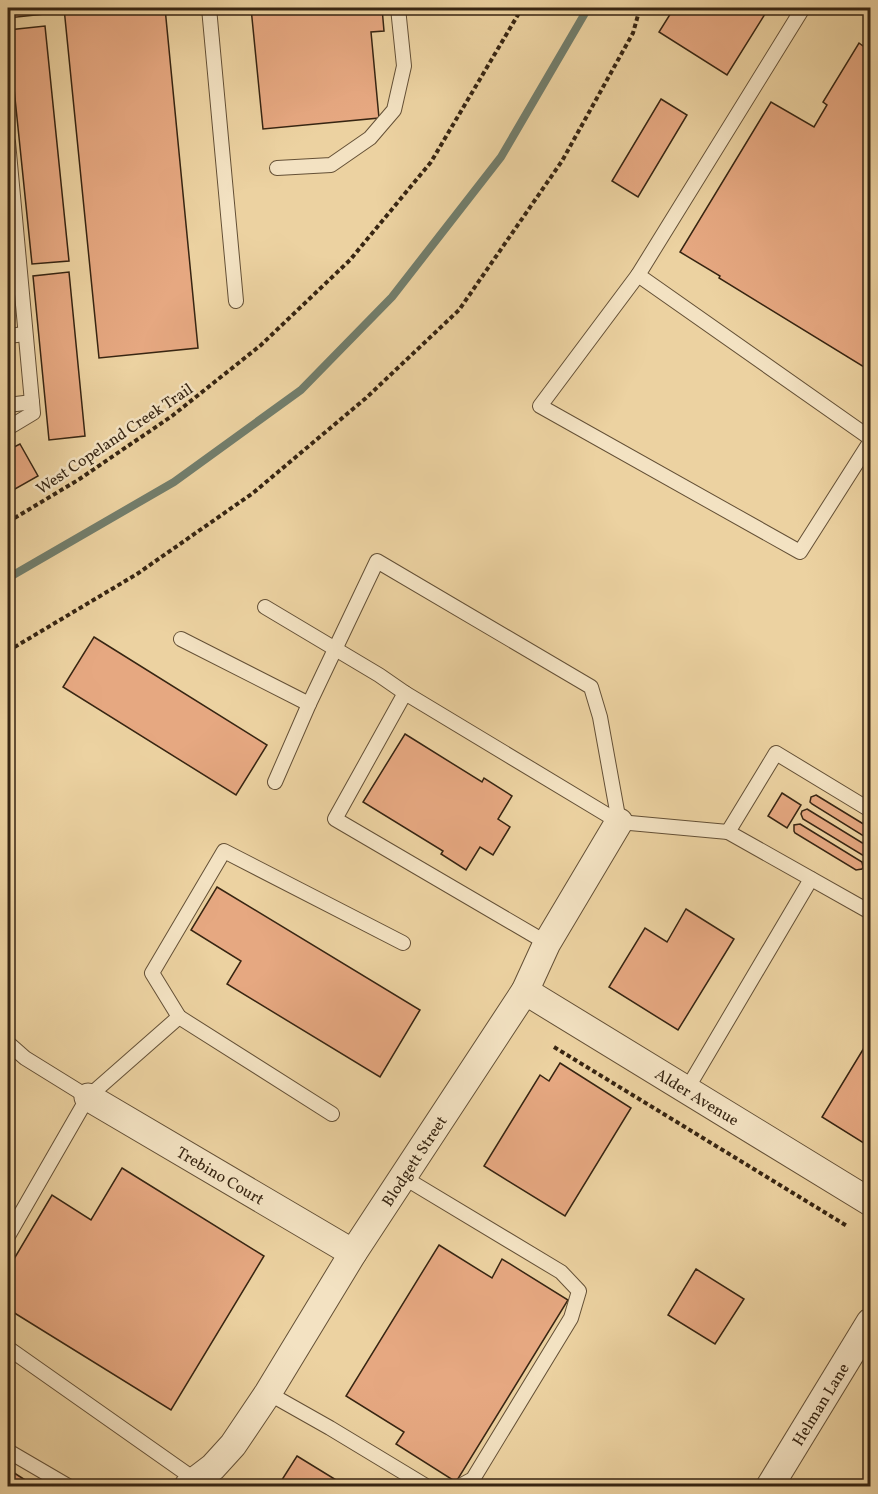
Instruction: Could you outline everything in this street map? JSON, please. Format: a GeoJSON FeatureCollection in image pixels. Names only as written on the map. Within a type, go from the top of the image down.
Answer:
{"type":"FeatureCollection","features":[{"type":"Feature","properties":{"kind":"street","name":"Blodgett Street"},"geometry":{"type":"LineString","coordinates":[[192,1484],[213,1467],[233,1445],[268,1393],[353,1253],[525,991],[547,943],[619,822]]}},
{"type":"Feature","properties":{"kind":"street","name":"Alder Avenue"},"geometry":{"type":"LineString","coordinates":[[525,991],[870,1202]]}},
{"type":"Feature","properties":{"kind":"street","name":"Trebino Court"},"geometry":{"type":"LineString","coordinates":[[88,1097],[353,1253]]}},
{"type":"Feature","properties":{"kind":"street","name":"Helman Lane"},"geometry":{"type":"LineString","coordinates":[[770,1486],[870,1322]]}},
{"type":"Feature","properties":{"kind":"lane"},"geometry":{"type":"LineString","coordinates":[[209,8],[236,302]]}},
{"type":"Feature","properties":{"kind":"lane"},"geometry":{"type":"LineString","coordinates":[[277,168],[332,165],[370,138],[394,110],[404,66],[398,8]]}},
{"type":"Feature","properties":{"kind":"lane"},"geometry":{"type":"LineString","coordinates":[[803,8],[638,275],[540,406],[800,552],[870,442]]}},
{"type":"Feature","properties":{"kind":"lane"},"geometry":{"type":"LineString","coordinates":[[8,143],[13,271],[25,334],[33,413],[8,428]]}},
{"type":"Feature","properties":{"kind":"lane"},"geometry":{"type":"LineString","coordinates":[[638,275],[870,438]]}},
{"type":"Feature","properties":{"kind":"lane"},"geometry":{"type":"LineString","coordinates":[[8,336],[25,334]]}},
{"type":"Feature","properties":{"kind":"lane"},"geometry":{"type":"LineString","coordinates":[[8,405],[32,402]]}},
{"type":"Feature","properties":{"kind":"lane"},"geometry":{"type":"LineString","coordinates":[[275,782],[309,704],[377,561],[591,687],[600,717],[619,822]]}},
{"type":"Feature","properties":{"kind":"lane"},"geometry":{"type":"LineString","coordinates":[[265,607],[619,822],[728,832],[870,912]]}},
{"type":"Feature","properties":{"kind":"lane"},"geometry":{"type":"LineString","coordinates":[[181,639],[309,704]]}},
{"type":"Feature","properties":{"kind":"lane"},"geometry":{"type":"LineString","coordinates":[[405,693],[335,819],[547,943]]}},
{"type":"Feature","properties":{"kind":"lane"},"geometry":{"type":"LineString","coordinates":[[728,832],[776,753],[870,810]]}},
{"type":"Feature","properties":{"kind":"lane"},"geometry":{"type":"LineString","coordinates":[[332,1114],[179,1017],[152,973],[224,851],[403,943]]}},
{"type":"Feature","properties":{"kind":"lane"},"geometry":{"type":"LineString","coordinates":[[687,1089],[811,879]]}},
{"type":"Feature","properties":{"kind":"lane"},"geometry":{"type":"LineString","coordinates":[[8,1236],[88,1097],[179,1017]]}},
{"type":"Feature","properties":{"kind":"lane"},"geometry":{"type":"LineString","coordinates":[[8,1043],[25,1058],[88,1097]]}},
{"type":"Feature","properties":{"kind":"lane"},"geometry":{"type":"LineString","coordinates":[[403,1177],[561,1272],[579,1291],[571,1318],[473,1479],[460,1486]]}},
{"type":"Feature","properties":{"kind":"lane"},"geometry":{"type":"LineString","coordinates":[[8,1348],[192,1484]]}},
{"type":"Feature","properties":{"kind":"lane"},"geometry":{"type":"LineString","coordinates":[[268,1393],[426,1486]]}},
{"type":"Feature","properties":{"kind":"lane"},"geometry":{"type":"LineString","coordinates":[[8,1451],[68,1486]]}},
{"type":"Feature","properties":{"kind":"path","name":"West Copeland Creek Trail"},"geometry":{"type":"LineString","coordinates":[[8,522],[78,480],[172,416],[261,345],[350,260],[430,162],[522,8]]}},
{"type":"Feature","properties":{"kind":"path"},"geometry":{"type":"LineString","coordinates":[[8,651],[137,574],[253,493],[366,398],[459,310],[562,161],[633,33],[640,8]]}},
{"type":"Feature","properties":{"kind":"path"},"geometry":{"type":"LineString","coordinates":[[554,1047],[847,1226]]}},
{"type":"Feature","properties":{"kind":"building"},"geometry":{"type":"Polygon","coordinates":[[[8,8],[44,8],[44,14],[8,18],[8,8]]]}},
{"type":"Feature","properties":{"kind":"building"},"geometry":{"type":"Polygon","coordinates":[[[64,8],[165,8],[198,348],[99,358],[64,8]]]}},
{"type":"Feature","properties":{"kind":"building"},"geometry":{"type":"Polygon","coordinates":[[[251,8],[382,8],[384,31],[371,32],[379,118],[263,129],[251,8]]]}},
{"type":"Feature","properties":{"kind":"building"},"geometry":{"type":"Polygon","coordinates":[[[674,8],[754,8],[765,14],[727,75],[659,32],[674,8]]]}},
{"type":"Feature","properties":{"kind":"building"},"geometry":{"type":"Polygon","coordinates":[[[45,26],[69,261],[32,264],[8,30],[45,26]]]}},
{"type":"Feature","properties":{"kind":"building"},"geometry":{"type":"Polygon","coordinates":[[[870,34],[870,356],[864,367],[680,252],[771,102],[814,127],[827,105],[823,102],[859,43],[863,46],[870,34]]]}},
{"type":"Feature","properties":{"kind":"building"},"geometry":{"type":"Polygon","coordinates":[[[661,99],[687,115],[638,197],[612,181],[661,99]]]}},
{"type":"Feature","properties":{"kind":"building"},"geometry":{"type":"Polygon","coordinates":[[[69,272],[85,436],[49,440],[33,276],[69,272]]]}},
{"type":"Feature","properties":{"kind":"building"},"geometry":{"type":"Polygon","coordinates":[[[20,444],[38,476],[8,493],[8,450],[20,444]]]}},
{"type":"Feature","properties":{"kind":"building"},"geometry":{"type":"Polygon","coordinates":[[[94,637],[267,745],[236,795],[63,687],[94,637]]]}},
{"type":"Feature","properties":{"kind":"building"},"geometry":{"type":"Polygon","coordinates":[[[405,734],[482,782],[484,778],[512,796],[498,819],[510,827],[493,855],[480,847],[466,870],[441,854],[443,851],[363,802],[405,734]]]}},
{"type":"Feature","properties":{"kind":"building"},"geometry":{"type":"Polygon","coordinates":[[[782,793],[801,805],[787,828],[768,816],[782,793]]]}},
{"type":"Feature","properties":{"kind":"building"},"geometry":{"type":"Polygon","coordinates":[[[816,795],[870,828],[870,840],[812,804],[811,797],[816,795]]]}},
{"type":"Feature","properties":{"kind":"building"},"geometry":{"type":"Polygon","coordinates":[[[807,809],[869,847],[869,855],[864,856],[803,819],[802,811],[807,809]]]}},
{"type":"Feature","properties":{"kind":"building"},"geometry":{"type":"Polygon","coordinates":[[[800,824],[862,862],[862,869],[856,870],[795,833],[794,825],[800,824]]]}},
{"type":"Feature","properties":{"kind":"building"},"geometry":{"type":"Polygon","coordinates":[[[217,887],[420,1010],[380,1077],[227,984],[241,961],[191,930],[217,887]]]}},
{"type":"Feature","properties":{"kind":"building"},"geometry":{"type":"Polygon","coordinates":[[[686,909],[734,939],[678,1030],[609,987],[645,928],[667,942],[686,909]]]}},
{"type":"Feature","properties":{"kind":"building"},"geometry":{"type":"Polygon","coordinates":[[[870,1038],[870,1147],[822,1117],[870,1038]]]}},
{"type":"Feature","properties":{"kind":"building"},"geometry":{"type":"Polygon","coordinates":[[[560,1063],[631,1108],[565,1216],[484,1166],[540,1075],[549,1081],[560,1063]]]}},
{"type":"Feature","properties":{"kind":"building"},"geometry":{"type":"Polygon","coordinates":[[[122,1168],[264,1256],[171,1410],[8,1309],[8,1269],[52,1195],[91,1220],[122,1168]]]}},
{"type":"Feature","properties":{"kind":"building"},"geometry":{"type":"Polygon","coordinates":[[[439,1245],[492,1278],[502,1259],[568,1300],[456,1482],[396,1444],[404,1432],[346,1396],[439,1245]]]}},
{"type":"Feature","properties":{"kind":"building"},"geometry":{"type":"Polygon","coordinates":[[[696,1269],[744,1299],[715,1344],[668,1315],[696,1269]]]}},
{"type":"Feature","properties":{"kind":"building"},"geometry":{"type":"Polygon","coordinates":[[[297,1456],[346,1486],[278,1486],[297,1456]]]}},
{"type":"Feature","properties":{"kind":"building"},"geometry":{"type":"Polygon","coordinates":[[[8,1469],[33,1485],[8,1486],[8,1469]]]}},
{"type":"Feature","properties":{"kind":"waterway"},"geometry":{"type":"LineString","coordinates":[[8,578],[174,482],[301,390],[392,297],[501,157],[588,8]]}}]}
